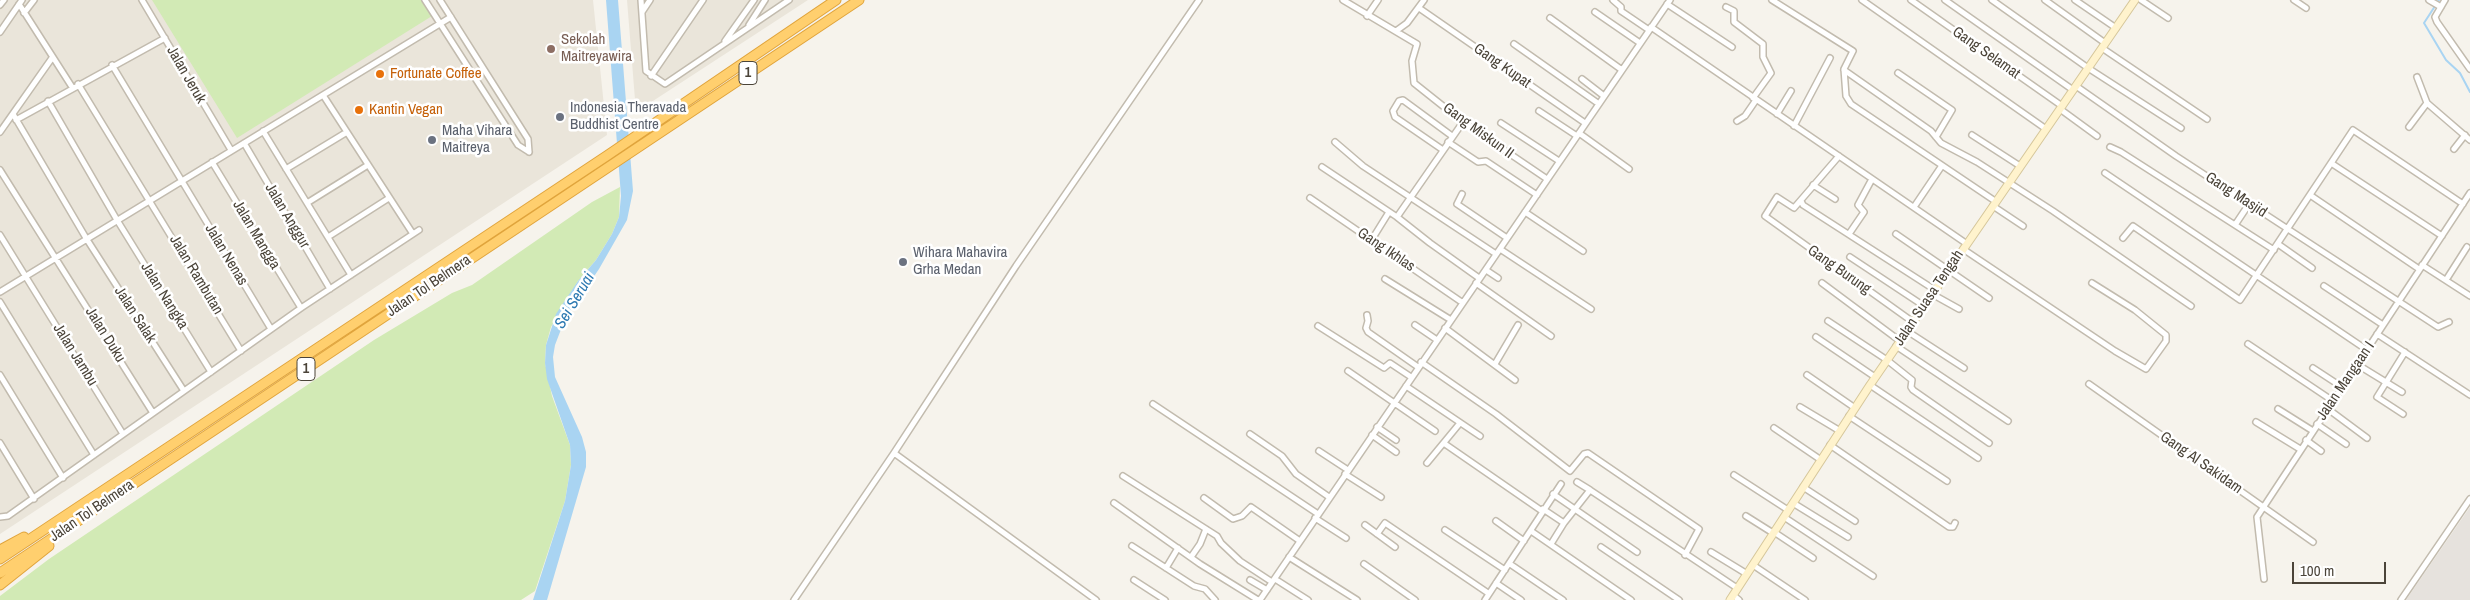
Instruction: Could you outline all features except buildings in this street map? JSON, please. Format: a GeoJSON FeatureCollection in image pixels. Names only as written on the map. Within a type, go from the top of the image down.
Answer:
{"type":"FeatureCollection","features":[{"type":"Feature","properties":{"kind":"highway","name":"Jalan Tol Belmera"},"geometry":{"type":"LineString","coordinates":[[0,559],[608,155],[836,0]]}},
{"type":"Feature","properties":{"kind":"highway","name":"Jalan Tol Belmera"},"geometry":{"type":"LineString","coordinates":[[0,573],[859,0]]}},
{"type":"Feature","properties":{"kind":"highway"},"geometry":{"type":"LineString","coordinates":[[0,550],[111,478],[137,463],[148,460]]}},
{"type":"Feature","properties":{"kind":"highway"},"geometry":{"type":"LineString","coordinates":[[0,585],[96,508]]}},
{"type":"Feature","properties":{"kind":"street"},"geometry":{"type":"LineString","coordinates":[[0,5],[4,0]]}},
{"type":"Feature","properties":{"kind":"street"},"geometry":{"type":"LineString","coordinates":[[24,13],[34,0]]}},
{"type":"Feature","properties":{"kind":"street","name":"Jalan Jeruk"},"geometry":{"type":"LineString","coordinates":[[142,0],[231,150]]}},
{"type":"Feature","properties":{"kind":"street"},"geometry":{"type":"LineString","coordinates":[[424,0],[482,86],[518,145],[529,152],[528,139],[492,79],[440,0]]}},
{"type":"Feature","properties":{"kind":"street"},"geometry":{"type":"LineString","coordinates":[[641,0],[646,71],[651,76],[668,84],[746,28],[789,0]]}},
{"type":"Feature","properties":{"kind":"street"},"geometry":{"type":"LineString","coordinates":[[642,12],[650,0]]}},
{"type":"Feature","properties":{"kind":"street"},"geometry":{"type":"LineString","coordinates":[[651,76],[703,0]]}},
{"type":"Feature","properties":{"kind":"street"},"geometry":{"type":"LineString","coordinates":[[722,46],[754,0]]}},
{"type":"Feature","properties":{"kind":"street"},"geometry":{"type":"LineString","coordinates":[[746,28],[765,0]]}},
{"type":"Feature","properties":{"kind":"street"},"geometry":{"type":"LineString","coordinates":[[794,600],[894,453],[1016,266],[1199,0]]}},
{"type":"Feature","properties":{"kind":"street"},"geometry":{"type":"LineString","coordinates":[[1343,0],[1396,31],[1407,23],[1424,0]]}},
{"type":"Feature","properties":{"kind":"street"},"geometry":{"type":"LineString","coordinates":[[1368,16],[1378,0]]}},
{"type":"Feature","properties":{"kind":"street"},"geometry":{"type":"LineString","coordinates":[[1613,0],[1621,7],[1622,11],[1914,207],[1965,246],[2115,351],[2146,369],[2166,341],[2166,335],[2135,310],[2092,283]]}},
{"type":"Feature","properties":{"kind":"street"},"geometry":{"type":"LineString","coordinates":[[1772,0],[1853,51],[1844,70],[1846,96],[1851,104],[2023,226]]}},
{"type":"Feature","properties":{"kind":"street"},"geometry":{"type":"LineString","coordinates":[[1862,0],[2046,128]]}},
{"type":"Feature","properties":{"kind":"street","name":"Gang Selamat"},"geometry":{"type":"LineString","coordinates":[[1910,0],[2061,107],[2097,136]]}},
{"type":"Feature","properties":{"kind":"street","name":"Gang Masjid"},"geometry":{"type":"LineString","coordinates":[[1945,0],[2125,122],[2438,327],[2449,322]]}},
{"type":"Feature","properties":{"kind":"street"},"geometry":{"type":"LineString","coordinates":[[1992,0],[2088,68],[2180,128]]}},
{"type":"Feature","properties":{"kind":"street"},"geometry":{"type":"LineString","coordinates":[[2045,0],[2104,46],[2207,119]]}},
{"type":"Feature","properties":{"kind":"street"},"geometry":{"type":"LineString","coordinates":[[2075,0],[2116,28]]}},
{"type":"Feature","properties":{"kind":"street","name":"Jalan Suasa Tengah"},"geometry":{"type":"LineString","coordinates":[[1731,598],[1875,377],[2135,0]]}},
{"type":"Feature","properties":{"kind":"street"},"geometry":{"type":"LineString","coordinates":[[2141,0],[2168,18]]}},
{"type":"Feature","properties":{"kind":"street"},"geometry":{"type":"LineString","coordinates":[[2294,0],[2306,8]]}},
{"type":"Feature","properties":{"kind":"street"},"geometry":{"type":"LineString","coordinates":[[2429,0],[2438,5]]}},
{"type":"Feature","properties":{"kind":"street"},"geometry":{"type":"LineString","coordinates":[[2445,0],[2438,5],[2436,22],[2470,67]]}},
{"type":"Feature","properties":{"kind":"street"},"geometry":{"type":"LineString","coordinates":[[21,2],[24,13],[72,87]]}},
{"type":"Feature","properties":{"kind":"street"},"geometry":{"type":"LineString","coordinates":[[0,32],[21,2]]}},
{"type":"Feature","properties":{"kind":"street"},"geometry":{"type":"LineString","coordinates":[[1114,502],[1191,557],[1259,600],[1668,2],[1732,47]]}},
{"type":"Feature","properties":{"kind":"street"},"geometry":{"type":"LineString","coordinates":[[1726,6],[1734,11],[1734,22],[1764,44],[1763,57],[1771,74],[1745,116],[1737,121]]}},
{"type":"Feature","properties":{"kind":"street","name":"Gang Kupat"},"geometry":{"type":"LineString","coordinates":[[1419,8],[1585,123]]}},
{"type":"Feature","properties":{"kind":"street"},"geometry":{"type":"LineString","coordinates":[[1595,12],[1640,43]]}},
{"type":"Feature","properties":{"kind":"street"},"geometry":{"type":"LineString","coordinates":[[0,292],[451,17]]}},
{"type":"Feature","properties":{"kind":"street"},"geometry":{"type":"LineString","coordinates":[[1550,18],[1622,70]]}},
{"type":"Feature","properties":{"kind":"street","name":"Gang Miskun II"},"geometry":{"type":"LineString","coordinates":[[1396,31],[1417,44],[1412,61],[1412,79],[1414,83],[1463,122],[1547,180]]}},
{"type":"Feature","properties":{"kind":"street"},"geometry":{"type":"LineString","coordinates":[[14,117],[48,101],[165,38]]}},
{"type":"Feature","properties":{"kind":"street"},"geometry":{"type":"LineString","coordinates":[[1514,44],[1599,104]]}},
{"type":"Feature","properties":{"kind":"street"},"geometry":{"type":"LineString","coordinates":[[0,132],[14,117],[52,58]]}},
{"type":"Feature","properties":{"kind":"street"},"geometry":{"type":"LineString","coordinates":[[1794,126],[1830,58]]}},
{"type":"Feature","properties":{"kind":"street","name":"Jalan Nenas"},"geometry":{"type":"LineString","coordinates":[[112,65],[271,329]]}},
{"type":"Feature","properties":{"kind":"street"},"geometry":{"type":"LineString","coordinates":[[1844,70],[1931,131],[1942,143],[1956,149],[2008,183],[2191,306]]}},
{"type":"Feature","properties":{"kind":"street"},"geometry":{"type":"LineString","coordinates":[[1898,73],[1952,110],[1936,137]]}},
{"type":"Feature","properties":{"kind":"street"},"geometry":{"type":"LineString","coordinates":[[2417,77],[2426,103],[2470,140]]}},
{"type":"Feature","properties":{"kind":"street"},"geometry":{"type":"LineString","coordinates":[[482,86],[492,79]]}},
{"type":"Feature","properties":{"kind":"street"},"geometry":{"type":"LineString","coordinates":[[1582,79],[1604,96]]}},
{"type":"Feature","properties":{"kind":"street","name":"Jalan Rambutan"},"geometry":{"type":"LineString","coordinates":[[78,84],[241,350]]}},
{"type":"Feature","properties":{"kind":"street"},"geometry":{"type":"LineString","coordinates":[[1777,114],[1791,91]]}},
{"type":"Feature","properties":{"kind":"street"},"geometry":{"type":"LineString","coordinates":[[323,95],[413,234]]}},
{"type":"Feature","properties":{"kind":"street"},"geometry":{"type":"LineString","coordinates":[[1443,150],[1397,119],[1393,111],[1399,101],[1403,100],[1452,136]]}},
{"type":"Feature","properties":{"kind":"street","name":"Jalan Nangka"},"geometry":{"type":"LineString","coordinates":[[48,101],[117,220],[211,372]]}},
{"type":"Feature","properties":{"kind":"street"},"geometry":{"type":"LineString","coordinates":[[2409,127],[2426,103]]}},
{"type":"Feature","properties":{"kind":"street"},"geometry":{"type":"LineString","coordinates":[[1540,111],[1629,169]]}},
{"type":"Feature","properties":{"kind":"street","name":"Jalan Salak"},"geometry":{"type":"LineString","coordinates":[[14,117],[86,238],[184,391]]}},
{"type":"Feature","properties":{"kind":"street"},"geometry":{"type":"LineString","coordinates":[[1398,217],[1463,122]]}},
{"type":"Feature","properties":{"kind":"street"},"geometry":{"type":"LineString","coordinates":[[1500,123],[1559,161]]}},
{"type":"Feature","properties":{"kind":"street"},"geometry":{"type":"LineString","coordinates":[[2123,238],[2133,226],[2240,300],[2353,130],[2464,203],[2470,205]]}},
{"type":"Feature","properties":{"kind":"street"},"geometry":{"type":"LineString","coordinates":[[263,131],[351,275]]}},
{"type":"Feature","properties":{"kind":"street"},"geometry":{"type":"LineString","coordinates":[[286,168],[346,132]]}},
{"type":"Feature","properties":{"kind":"street"},"geometry":{"type":"LineString","coordinates":[[1972,134],[2020,166]]}},
{"type":"Feature","properties":{"kind":"street"},"geometry":{"type":"LineString","coordinates":[[2454,149],[2465,135]]}},
{"type":"Feature","properties":{"kind":"street"},"geometry":{"type":"LineString","coordinates":[[1335,142],[1363,166],[1411,198],[1591,309]]}},
{"type":"Feature","properties":{"kind":"street"},"geometry":{"type":"LineString","coordinates":[[1448,142],[1480,162],[1486,161],[1537,195]]}},
{"type":"Feature","properties":{"kind":"street","name":"Jalan Anggur"},"geometry":{"type":"LineString","coordinates":[[244,143],[330,289]]}},
{"type":"Feature","properties":{"kind":"street"},"geometry":{"type":"LineString","coordinates":[[2110,147],[2122,152],[2235,225],[2312,268]]}},
{"type":"Feature","properties":{"kind":"street"},"geometry":{"type":"LineString","coordinates":[[1839,156],[1801,201],[1959,309]]}},
{"type":"Feature","properties":{"kind":"street","name":"Jalan Mangga"},"geometry":{"type":"LineString","coordinates":[[212,162],[301,308]]}},
{"type":"Feature","properties":{"kind":"street"},"geometry":{"type":"LineString","coordinates":[[2331,162],[2442,236]]}},
{"type":"Feature","properties":{"kind":"street"},"geometry":{"type":"LineString","coordinates":[[307,203],[368,164]]}},
{"type":"Feature","properties":{"kind":"street"},"geometry":{"type":"LineString","coordinates":[[1322,167],[1398,217],[1430,244],[1551,336]]}},
{"type":"Feature","properties":{"kind":"street"},"geometry":{"type":"LineString","coordinates":[[1914,207],[1941,167]]}},
{"type":"Feature","properties":{"kind":"street","name":"Jalan Duku"},"geometry":{"type":"LineString","coordinates":[[0,170],[153,413]]}},
{"type":"Feature","properties":{"kind":"street"},"geometry":{"type":"LineString","coordinates":[[2105,173],[2367,350]]}},
{"type":"Feature","properties":{"kind":"street"},"geometry":{"type":"LineString","coordinates":[[1849,234],[1864,212],[1858,205],[1872,179]]}},
{"type":"Feature","properties":{"kind":"street"},"geometry":{"type":"LineString","coordinates":[[1813,185],[1835,199]]}},
{"type":"Feature","properties":{"kind":"street","name":"Jalan Mangaan I"},"geometry":{"type":"LineString","coordinates":[[2264,579],[2257,519],[2263,506],[2470,193]]}},
{"type":"Feature","properties":{"kind":"street"},"geometry":{"type":"LineString","coordinates":[[1462,194],[1457,204],[1507,238]]}},
{"type":"Feature","properties":{"kind":"street"},"geometry":{"type":"LineString","coordinates":[[2310,195],[2420,267],[2446,280],[2470,296]]}},
{"type":"Feature","properties":{"kind":"street","name":"Gang Burung"},"geometry":{"type":"LineString","coordinates":[[1801,201],[1794,208],[1777,197],[1765,216],[1913,322]]}},
{"type":"Feature","properties":{"kind":"street"},"geometry":{"type":"LineString","coordinates":[[328,237],[389,198]]}},
{"type":"Feature","properties":{"kind":"street","name":"Gang Ikhlas"},"geometry":{"type":"LineString","coordinates":[[1310,198],[1463,303]]}},
{"type":"Feature","properties":{"kind":"street"},"geometry":{"type":"LineString","coordinates":[[2235,225],[2249,204]]}},
{"type":"Feature","properties":{"kind":"street"},"geometry":{"type":"LineString","coordinates":[[1371,241],[1389,212]]}},
{"type":"Feature","properties":{"kind":"street"},"geometry":{"type":"LineString","coordinates":[[1525,212],[1583,251]]}},
{"type":"Feature","properties":{"kind":"street"},"geometry":{"type":"LineString","coordinates":[[1,517],[8,516],[34,499],[301,308],[419,230]]}},
{"type":"Feature","properties":{"kind":"street"},"geometry":{"type":"LineString","coordinates":[[1896,234],[1989,298]]}},
{"type":"Feature","properties":{"kind":"street","name":"Jalan Jambu"},"geometry":{"type":"LineString","coordinates":[[0,235],[123,434]]}},
{"type":"Feature","properties":{"kind":"street"},"geometry":{"type":"LineString","coordinates":[[2446,280],[2467,247]]}},
{"type":"Feature","properties":{"kind":"street"},"geometry":{"type":"LineString","coordinates":[[1850,257],[1924,306]]}},
{"type":"Feature","properties":{"kind":"street"},"geometry":{"type":"LineString","coordinates":[[1486,270],[1498,278]]}},
{"type":"Feature","properties":{"kind":"street"},"geometry":{"type":"LineString","coordinates":[[1386,279],[1451,320]]}},
{"type":"Feature","properties":{"kind":"street"},"geometry":{"type":"LineString","coordinates":[[1822,283],[1898,343],[2008,421]]}},
{"type":"Feature","properties":{"kind":"street"},"geometry":{"type":"LineString","coordinates":[[2324,286],[2383,325]]}},
{"type":"Feature","properties":{"kind":"street"},"geometry":{"type":"LineString","coordinates":[[0,302],[94,455]]}},
{"type":"Feature","properties":{"kind":"street"},"geometry":{"type":"LineString","coordinates":[[1367,316],[1366,328],[1368,332],[1496,414],[1570,471],[1584,454],[1588,453],[1699,529],[1685,555]]}},
{"type":"Feature","properties":{"kind":"street"},"geometry":{"type":"LineString","coordinates":[[1828,321],[1887,360],[1912,380],[1911,387],[1913,390],[1989,443]]}},
{"type":"Feature","properties":{"kind":"street"},"geometry":{"type":"LineString","coordinates":[[1415,324],[1437,340]]}},
{"type":"Feature","properties":{"kind":"street"},"geometry":{"type":"LineString","coordinates":[[1495,364],[1518,325]]}},
{"type":"Feature","properties":{"kind":"street"},"geometry":{"type":"LineString","coordinates":[[1318,326],[1384,368],[1390,363],[1411,377]]}},
{"type":"Feature","properties":{"kind":"street"},"geometry":{"type":"LineString","coordinates":[[1445,328],[1515,380]]}},
{"type":"Feature","properties":{"kind":"street"},"geometry":{"type":"LineString","coordinates":[[1907,331],[1964,368]]}},
{"type":"Feature","properties":{"kind":"street"},"geometry":{"type":"LineString","coordinates":[[2377,334],[2470,394]]}},
{"type":"Feature","properties":{"kind":"street"},"geometry":{"type":"LineString","coordinates":[[1816,337],[1875,377]]}},
{"type":"Feature","properties":{"kind":"street"},"geometry":{"type":"LineString","coordinates":[[2248,344],[2333,401]]}},
{"type":"Feature","properties":{"kind":"street"},"geometry":{"type":"LineString","coordinates":[[2403,414],[2378,398],[2405,352]]}},
{"type":"Feature","properties":{"kind":"street"},"geometry":{"type":"LineString","coordinates":[[2358,365],[2402,392]]}},
{"type":"Feature","properties":{"kind":"street"},"geometry":{"type":"LineString","coordinates":[[2313,368],[2342,387]]}},
{"type":"Feature","properties":{"kind":"street"},"geometry":{"type":"LineString","coordinates":[[1348,371],[1435,431]]}},
{"type":"Feature","properties":{"kind":"street"},"geometry":{"type":"LineString","coordinates":[[0,375],[63,478]]}},
{"type":"Feature","properties":{"kind":"street"},"geometry":{"type":"LineString","coordinates":[[1808,375],[1855,408]]}},
{"type":"Feature","properties":{"kind":"street","name":"Gang Al Sakidam"},"geometry":{"type":"LineString","coordinates":[[2089,384],[2313,542]]}},
{"type":"Feature","properties":{"kind":"street"},"geometry":{"type":"LineString","coordinates":[[1870,385],[1978,458]]}},
{"type":"Feature","properties":{"kind":"street"},"geometry":{"type":"LineString","coordinates":[[1406,386],[1480,436]]}},
{"type":"Feature","properties":{"kind":"street"},"geometry":{"type":"LineString","coordinates":[[1153,404],[1317,516],[1346,538]]}},
{"type":"Feature","properties":{"kind":"street"},"geometry":{"type":"LineString","coordinates":[[1800,407],[1840,431]]}},
{"type":"Feature","properties":{"kind":"street"},"geometry":{"type":"LineString","coordinates":[[2278,409],[2312,431]]}},
{"type":"Feature","properties":{"kind":"street"},"geometry":{"type":"LineString","coordinates":[[2328,409],[2367,438]]}},
{"type":"Feature","properties":{"kind":"street"},"geometry":{"type":"LineString","coordinates":[[1849,416],[1947,482]]}},
{"type":"Feature","properties":{"kind":"street"},"geometry":{"type":"LineString","coordinates":[[2256,422],[2300,449]]}},
{"type":"Feature","properties":{"kind":"street"},"geometry":{"type":"LineString","coordinates":[[1427,463],[1445,444],[1460,423]]}},
{"type":"Feature","properties":{"kind":"street"},"geometry":{"type":"LineString","coordinates":[[2317,424],[2346,444]]}},
{"type":"Feature","properties":{"kind":"street"},"geometry":{"type":"LineString","coordinates":[[1377,427],[1396,440]]}},
{"type":"Feature","properties":{"kind":"street"},"geometry":{"type":"LineString","coordinates":[[1774,428],[1821,460]]}},
{"type":"Feature","properties":{"kind":"street"},"geometry":{"type":"LineString","coordinates":[[1250,434],[1282,456],[1296,474],[1329,497]]}},
{"type":"Feature","properties":{"kind":"street"},"geometry":{"type":"LineString","coordinates":[[1372,435],[1396,452]]}},
{"type":"Feature","properties":{"kind":"street"},"geometry":{"type":"LineString","coordinates":[[2306,440],[2321,451]]}},
{"type":"Feature","properties":{"kind":"street"},"geometry":{"type":"LineString","coordinates":[[0,443],[34,499]]}},
{"type":"Feature","properties":{"kind":"street"},"geometry":{"type":"LineString","coordinates":[[1445,444],[1564,523]]}},
{"type":"Feature","properties":{"kind":"street"},"geometry":{"type":"LineString","coordinates":[[1830,445],[1949,527],[1953,527],[1955,523]]}},
{"type":"Feature","properties":{"kind":"street"},"geometry":{"type":"LineString","coordinates":[[1319,451],[1381,497]]}},
{"type":"Feature","properties":{"kind":"street"},"geometry":{"type":"LineString","coordinates":[[894,453],[1096,600]]}},
{"type":"Feature","properties":{"kind":"street"},"geometry":{"type":"LineString","coordinates":[[1734,475],[1873,576]]}},
{"type":"Feature","properties":{"kind":"street"},"geometry":{"type":"LineString","coordinates":[[1123,476],[1217,536],[1221,543],[1240,561],[1308,600]]}},
{"type":"Feature","properties":{"kind":"street"},"geometry":{"type":"LineString","coordinates":[[1577,482],[1737,588]]}},
{"type":"Feature","properties":{"kind":"street"},"geometry":{"type":"LineString","coordinates":[[1485,600],[1531,531],[1542,510],[1561,484]]}},
{"type":"Feature","properties":{"kind":"street"},"geometry":{"type":"LineString","coordinates":[[1803,487],[1855,521]]}},
{"type":"Feature","properties":{"kind":"street"},"geometry":{"type":"LineString","coordinates":[[1551,544],[1564,523],[1590,490]]}},
{"type":"Feature","properties":{"kind":"street"},"geometry":{"type":"LineString","coordinates":[[1553,494],[1638,552]]}},
{"type":"Feature","properties":{"kind":"street"},"geometry":{"type":"LineString","coordinates":[[1204,498],[1233,519],[1242,516],[1251,507],[1300,541]]}},
{"type":"Feature","properties":{"kind":"street"},"geometry":{"type":"LineString","coordinates":[[2401,600],[2470,499]]}},
{"type":"Feature","properties":{"kind":"street"},"geometry":{"type":"LineString","coordinates":[[1793,503],[1848,537]]}},
{"type":"Feature","properties":{"kind":"street"},"geometry":{"type":"LineString","coordinates":[[1746,516],[1813,558]]}},
{"type":"Feature","properties":{"kind":"street"},"geometry":{"type":"LineString","coordinates":[[1496,521],[1524,541]]}},
{"type":"Feature","properties":{"kind":"street"},"geometry":{"type":"LineString","coordinates":[[1377,534],[1385,523],[1488,593]]}},
{"type":"Feature","properties":{"kind":"street"},"geometry":{"type":"LineString","coordinates":[[1365,525],[1395,547]]}},
{"type":"Feature","properties":{"kind":"street"},"geometry":{"type":"LineString","coordinates":[[1191,557],[1206,529]]}},
{"type":"Feature","properties":{"kind":"street"},"geometry":{"type":"LineString","coordinates":[[1445,530],[1505,570]]}},
{"type":"Feature","properties":{"kind":"street"},"geometry":{"type":"LineString","coordinates":[[1531,531],[1631,600]]}},
{"type":"Feature","properties":{"kind":"street"},"geometry":{"type":"LineString","coordinates":[[1132,546],[1194,586],[1205,589],[1215,600]]}},
{"type":"Feature","properties":{"kind":"street"},"geometry":{"type":"LineString","coordinates":[[1601,547],[1679,600]]}},
{"type":"Feature","properties":{"kind":"street"},"geometry":{"type":"LineString","coordinates":[[1166,568],[1178,548]]}},
{"type":"Feature","properties":{"kind":"street"},"geometry":{"type":"LineString","coordinates":[[1710,552],[1747,574]]}},
{"type":"Feature","properties":{"kind":"street"},"geometry":{"type":"LineString","coordinates":[[1289,557],[1358,600]]}},
{"type":"Feature","properties":{"kind":"street"},"geometry":{"type":"LineString","coordinates":[[1364,564],[1415,600]]}},
{"type":"Feature","properties":{"kind":"street"},"geometry":{"type":"LineString","coordinates":[[1510,564],[1563,600]]}},
{"type":"Feature","properties":{"kind":"street"},"geometry":{"type":"LineString","coordinates":[[1753,564],[1805,600]]}},
{"type":"Feature","properties":{"kind":"street"},"geometry":{"type":"LineString","coordinates":[[1134,580],[1165,600]]}},
{"type":"Feature","properties":{"kind":"street"},"geometry":{"type":"LineString","coordinates":[[1250,580],[1267,590]]}},
{"type":"Feature","properties":{"kind":"street"},"geometry":{"type":"LineString","coordinates":[[1496,583],[1521,600]]}},
{"type":"Feature","properties":{"kind":"street"},"geometry":{"type":"LineString","coordinates":[[1731,598],[1739,600]]}},
{"type":"Feature","properties":{"kind":"shaded area"},"geometry":{"type":"Polygon","coordinates":[[[0,0],[593,0],[607,135],[0,534],[0,0]]]}},
{"type":"Feature","properties":{"kind":"shaded area"},"geometry":{"type":"Polygon","coordinates":[[[627,0],[808,0],[636,112],[627,0]]]}},
{"type":"Feature","properties":{"kind":"shaded area"},"geometry":{"type":"Polygon","coordinates":[[[2470,507],[2470,600],[2406,600],[2470,507]]]}},
{"type":"Feature","properties":{"kind":"green space"},"geometry":{"type":"Polygon","coordinates":[[[152,0],[423,0],[432,16],[237,138],[152,0]]]}},
{"type":"Feature","properties":{"kind":"green space"},"geometry":{"type":"Polygon","coordinates":[[[620,187],[619,217],[612,234],[596,260],[578,281],[551,327],[546,345],[545,363],[552,396],[570,445],[571,465],[565,501],[535,591],[521,600],[0,600],[0,596],[49,559],[374,340],[452,293],[472,285],[592,202],[620,187]]]}},
{"type":"Feature","properties":{"kind":"water","name":"Sei Seruai"},"geometry":{"type":"Polygon","coordinates":[[[606,0],[618,0],[633,191],[627,220],[599,269],[565,319],[555,345],[553,357],[555,377],[582,437],[586,452],[586,467],[547,600],[533,600],[565,501],[571,465],[570,445],[547,379],[545,363],[546,345],[556,314],[578,281],[596,260],[612,234],[619,217],[621,196],[606,0]]]}},
{"type":"Feature","properties":{"kind":"waterway"},"geometry":{"type":"LineString","coordinates":[[2439,0],[2424,23],[2446,60],[2460,73],[2470,92]]}},
{"type":"Feature","properties":{"kind":"place","name":"Sekolah Maitreyawira"},"geometry":{"type":"Point","coordinates":[551,49]}},
{"type":"Feature","properties":{"kind":"place","name":"Fortunate Coffee"},"geometry":{"type":"Point","coordinates":[380,74]}},
{"type":"Feature","properties":{"kind":"place","name":"Kantin Vegan"},"geometry":{"type":"Point","coordinates":[359,110]}},
{"type":"Feature","properties":{"kind":"place","name":"Indonesia Theravada Buddhist Centre"},"geometry":{"type":"Point","coordinates":[560,117]}},
{"type":"Feature","properties":{"kind":"place","name":"Maha Vihara Maitreya"},"geometry":{"type":"Point","coordinates":[432,140]}},
{"type":"Feature","properties":{"kind":"place","name":"Wihara Mahavira Grha Medan"},"geometry":{"type":"Point","coordinates":[903,262]}}]}
